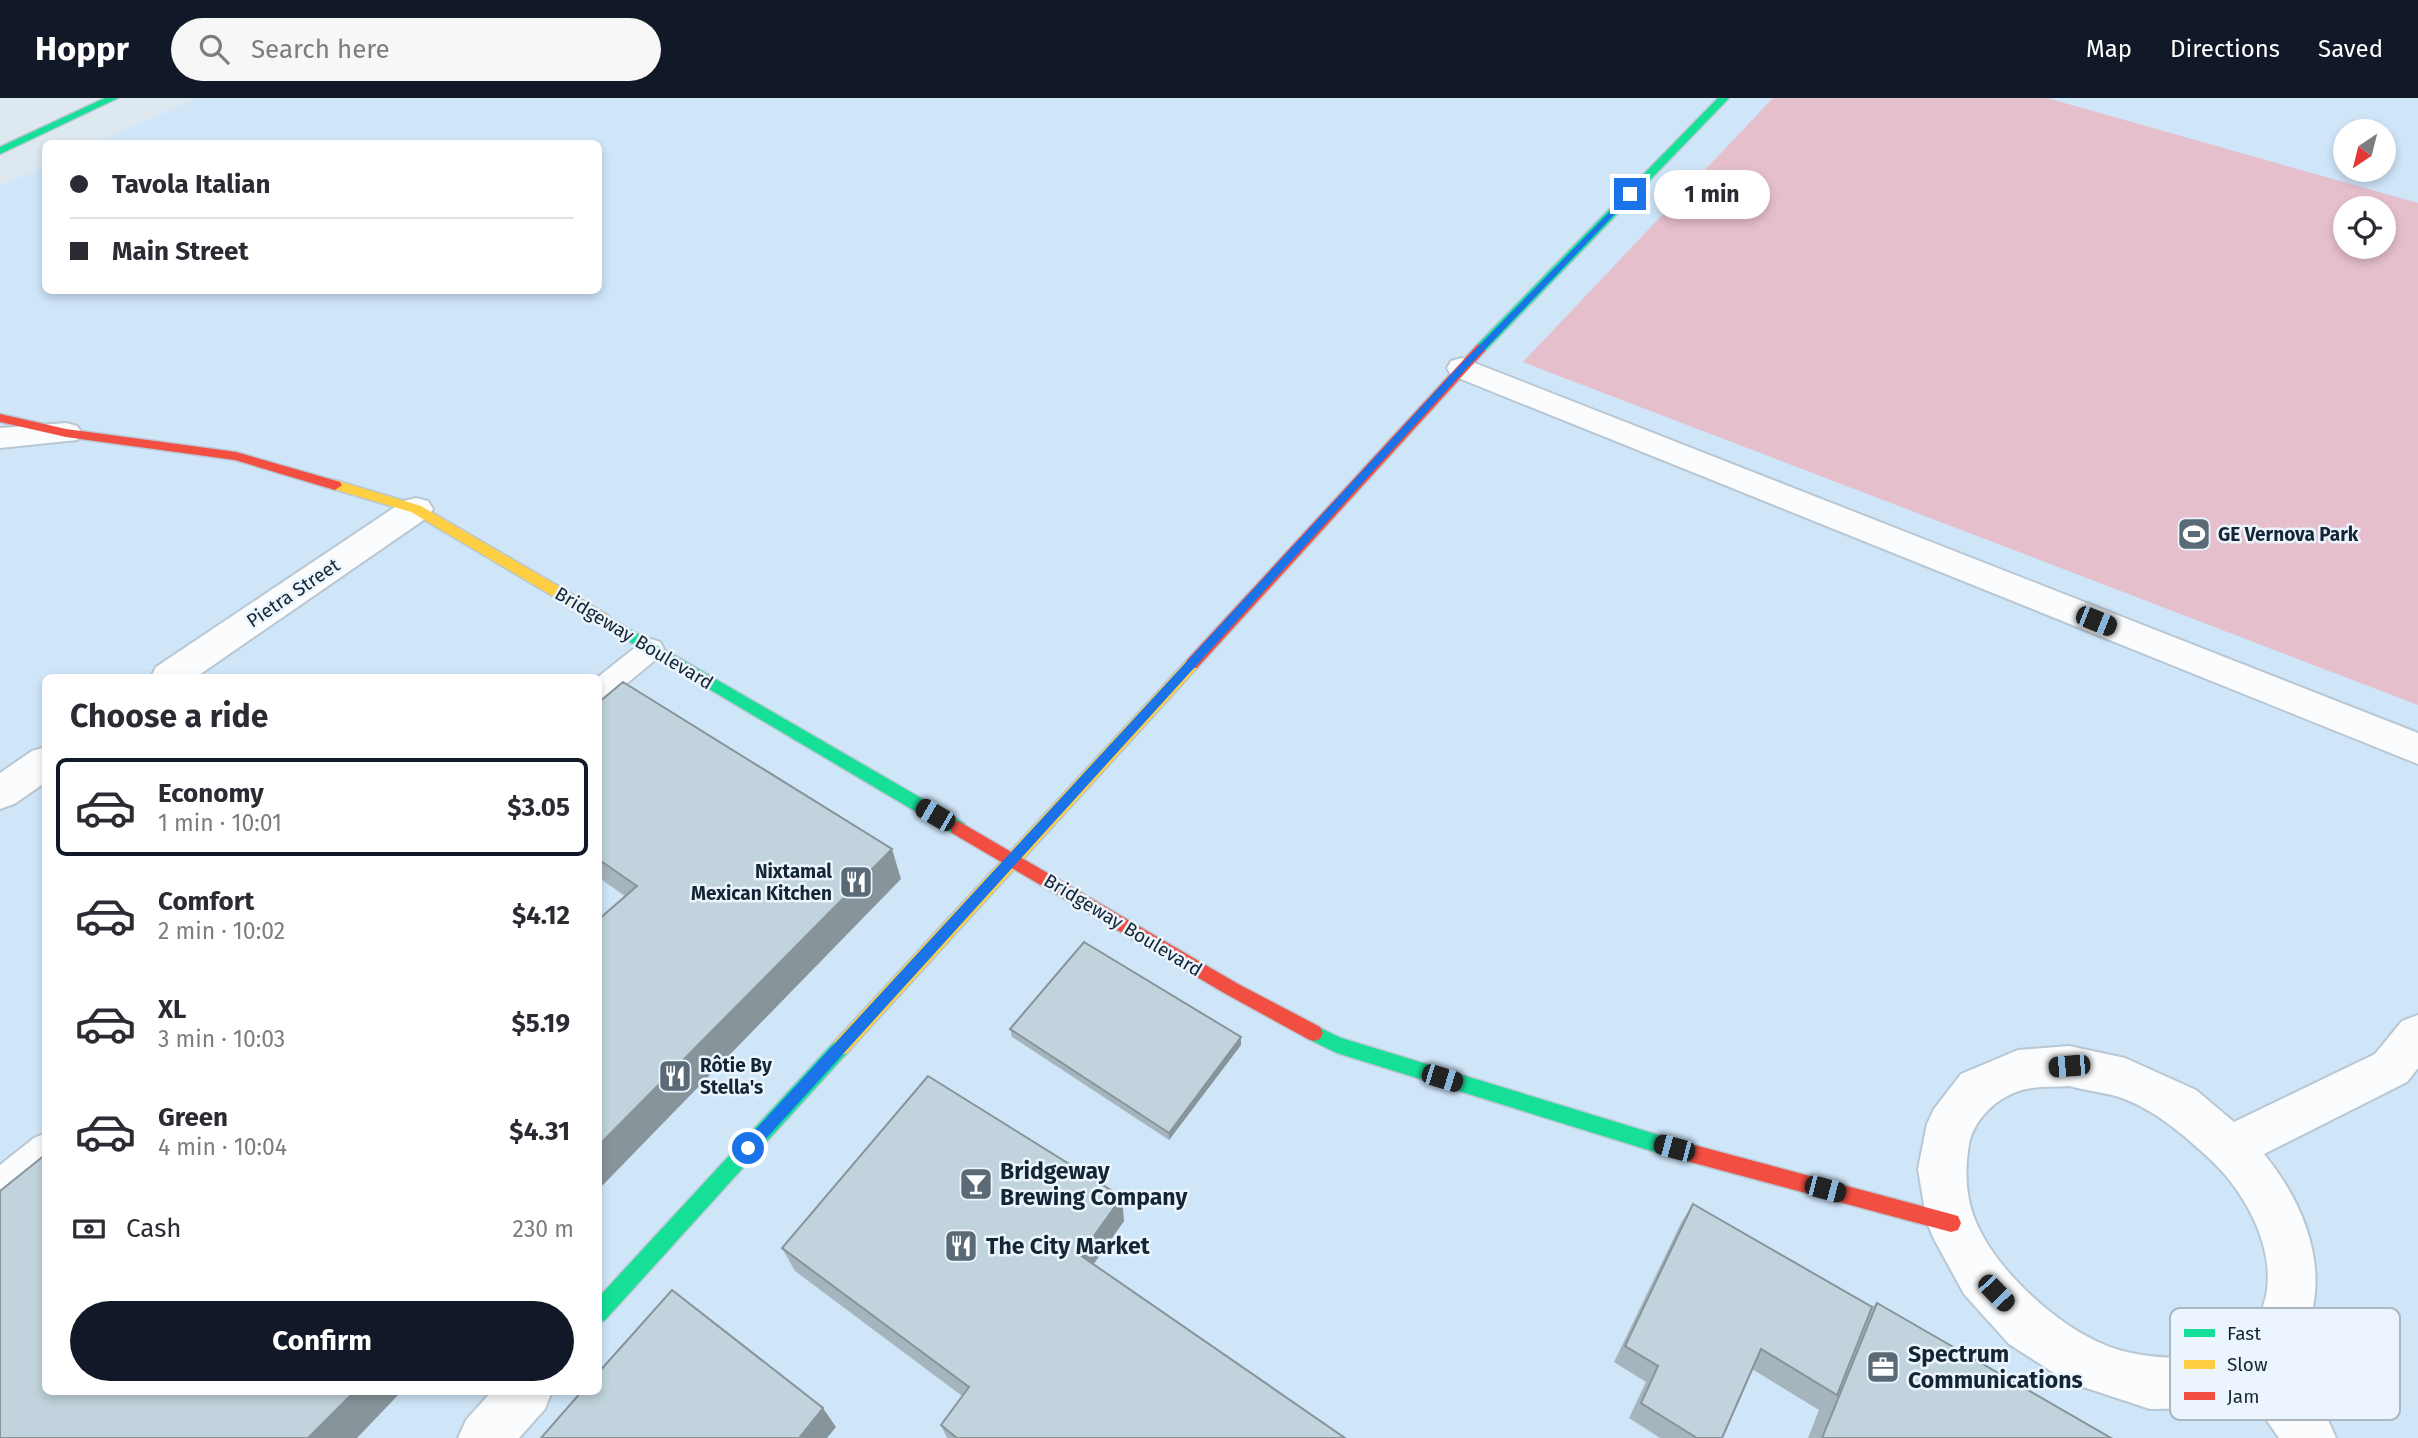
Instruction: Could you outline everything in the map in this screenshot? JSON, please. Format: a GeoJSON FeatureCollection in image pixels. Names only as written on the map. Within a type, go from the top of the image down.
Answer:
{"type":"FeatureCollection","features":[{"type":"Feature","properties":{"kind":"street"},"geometry":{"type":"LineString","coordinates":[[0,150],[113,98]]}},
{"type":"Feature","properties":{"kind":"street"},"geometry":{"type":"LineString","coordinates":[[602,1308],[1462,368],[1724,98]]}},
{"type":"Feature","properties":{"kind":"street"},"geometry":{"type":"LineString","coordinates":[[1462,368],[2418,749]]}},
{"type":"Feature","properties":{"kind":"street","name":"Bridgeway Boulevard"},"geometry":{"type":"LineString","coordinates":[[0,418],[66,433],[236,456],[416,509],[1233,989],[1338,1045],[1624,1135],[1951,1223]]}},
{"type":"Feature","properties":{"kind":"street","name":"Bridgeway Boulevard"},"geometry":{"type":"LineString","coordinates":[[0,438],[66,433]]}},
{"type":"Feature","properties":{"kind":"street","name":"Pietra Street"},"geometry":{"type":"LineString","coordinates":[[173,674],[416,509]]}},
{"type":"Feature","properties":{"kind":"street"},"geometry":{"type":"LineString","coordinates":[[0,793],[42,765]]}},
{"type":"Feature","properties":{"kind":"street"},"geometry":{"type":"LineString","coordinates":[[2230,1147],[2391,1068],[2418,1035]]}},
{"type":"Feature","properties":{"kind":"street"},"geometry":{"type":"LineString","coordinates":[[2170,1384],[2150,1384],[2087,1364],[2027,1326],[1981,1277],[1951,1223],[1941,1169],[1950,1124],[1977,1089],[2018,1070],[2069,1066],[2125,1078],[2180,1105],[2230,1147],[2264,1190],[2287,1239],[2293,1286],[2288,1308]]}},
{"type":"Feature","properties":{"kind":"street"},"geometry":{"type":"LineString","coordinates":[[484,1438],[523,1395]]}},
{"type":"Feature","properties":{"kind":"street"},"geometry":{"type":"LineString","coordinates":[[2297,1420],[2310,1438]]}},
{"type":"Feature","properties":{"kind":"lane"},"geometry":{"type":"LineString","coordinates":[[602,689],[652,649]]}},
{"type":"Feature","properties":{"kind":"lane"},"geometry":{"type":"LineString","coordinates":[[0,1186],[42,1152]]}},
{"type":"Feature","properties":{"kind":"shaded area"},"geometry":{"type":"Polygon","coordinates":[[[198,98],[2418,98],[2418,1438],[0,1438],[0,186],[42,167],[42,294],[602,294],[602,140],[103,140],[198,98]]]}},
{"type":"Feature","properties":{"kind":"shaded area","name":"GE Vernova Park"},"geometry":{"type":"Polygon","coordinates":[[[1773,98],[2047,98],[2333,179],[2333,182],[2344,182],[2393,196],[2333,196],[2333,259],[2396,259],[2396,197],[2418,203],[2418,705],[1523,362],[1773,98]]]}},
{"type":"Feature","properties":{"kind":"building"},"geometry":{"type":"Polygon","coordinates":[[[623,682],[892,849],[602,1142],[602,917],[637,886],[602,862],[602,700],[623,682]]]}},
{"type":"Feature","properties":{"kind":"building"},"geometry":{"type":"Polygon","coordinates":[[[1084,942],[1241,1037],[1169,1133],[1010,1029],[1084,942]]]}},
{"type":"Feature","properties":{"kind":"building","name":"The City Market"},"geometry":{"type":"Polygon","coordinates":[[[928,1076],[1122,1197],[1080,1255],[1345,1438],[957,1438],[941,1425],[969,1387],[782,1248],[928,1076]]]}},
{"type":"Feature","properties":{"kind":"building"},"geometry":{"type":"Polygon","coordinates":[[[42,1157],[42,1395],[351,1395],[308,1438],[0,1438],[0,1191],[42,1157]]]}},
{"type":"Feature","properties":{"kind":"building"},"geometry":{"type":"Polygon","coordinates":[[[1693,1204],[1872,1307],[1837,1395],[1761,1349],[1722,1438],[1697,1438],[1641,1403],[1658,1366],[1625,1346],[1693,1204]]]}},
{"type":"Feature","properties":{"kind":"building"},"geometry":{"type":"Polygon","coordinates":[[[672,1290],[823,1408],[799,1438],[541,1438],[579,1395],[602,1395],[602,1369],[672,1290]]]}},
{"type":"Feature","properties":{"kind":"building","name":"Spectrum Communications"},"geometry":{"type":"Polygon","coordinates":[[[1877,1303],[2111,1438],[1822,1438],[1877,1303]]]}},
{"type":"Feature","properties":{"kind":"traffic: fast"},"geometry":{"type":"LineString","coordinates":[[0,151],[113,98]]}},
{"type":"Feature","properties":{"kind":"traffic: fast"},"geometry":{"type":"LineString","coordinates":[[1481,348],[1724,98]]}},
{"type":"Feature","properties":{"kind":"traffic: fast"},"geometry":{"type":"LineString","coordinates":[[603,619],[958,828]]}},
{"type":"Feature","properties":{"kind":"traffic: fast"},"geometry":{"type":"LineString","coordinates":[[1314,1033],[1337,1045],[1668,1147]]}},
{"type":"Feature","properties":{"kind":"traffic: fast"},"geometry":{"type":"LineString","coordinates":[[602,1309],[841,1047]]}},
{"type":"Feature","properties":{"kind":"traffic: slow"},"geometry":{"type":"LineString","coordinates":[[335,485],[416,509],[603,619]]}},
{"type":"Feature","properties":{"kind":"traffic: slow"},"geometry":{"type":"LineString","coordinates":[[841,1047],[1192,664]]}},
{"type":"Feature","properties":{"kind":"traffic: jam"},"geometry":{"type":"LineString","coordinates":[[1192,664],[1481,348]]}},
{"type":"Feature","properties":{"kind":"traffic: jam"},"geometry":{"type":"LineString","coordinates":[[0,418],[66,433],[236,456],[335,485]]}},
{"type":"Feature","properties":{"kind":"traffic: jam"},"geometry":{"type":"LineString","coordinates":[[958,828],[1232,989],[1314,1033]]}},
{"type":"Feature","properties":{"kind":"traffic: jam"},"geometry":{"type":"LineString","coordinates":[[1668,1147],[1951,1223]]}},
{"type":"Feature","properties":{"kind":"place","name":"GE Vernova Park"},"geometry":{"type":"Point","coordinates":[2194,534]}},
{"type":"Feature","properties":{"kind":"place","name":"Nixtamal Mexican Kitchen"},"geometry":{"type":"Point","coordinates":[856,882]}},
{"type":"Feature","properties":{"kind":"place","name":"Rôtie By Stella's"},"geometry":{"type":"Point","coordinates":[675,1076]}},
{"type":"Feature","properties":{"kind":"place","name":"Bridgeway Brewing Company"},"geometry":{"type":"Point","coordinates":[976,1184]}},
{"type":"Feature","properties":{"kind":"place","name":"The City Market"},"geometry":{"type":"Point","coordinates":[961,1246]}},
{"type":"Feature","properties":{"kind":"place","name":"Spectrum Communications"},"geometry":{"type":"Point","coordinates":[1883,1367]}},
{"type":"Feature","properties":{"kind":"route"},"geometry":{"type":"LineString","coordinates":[[748,1148],[1462,368],[1630,194]]}}]}
